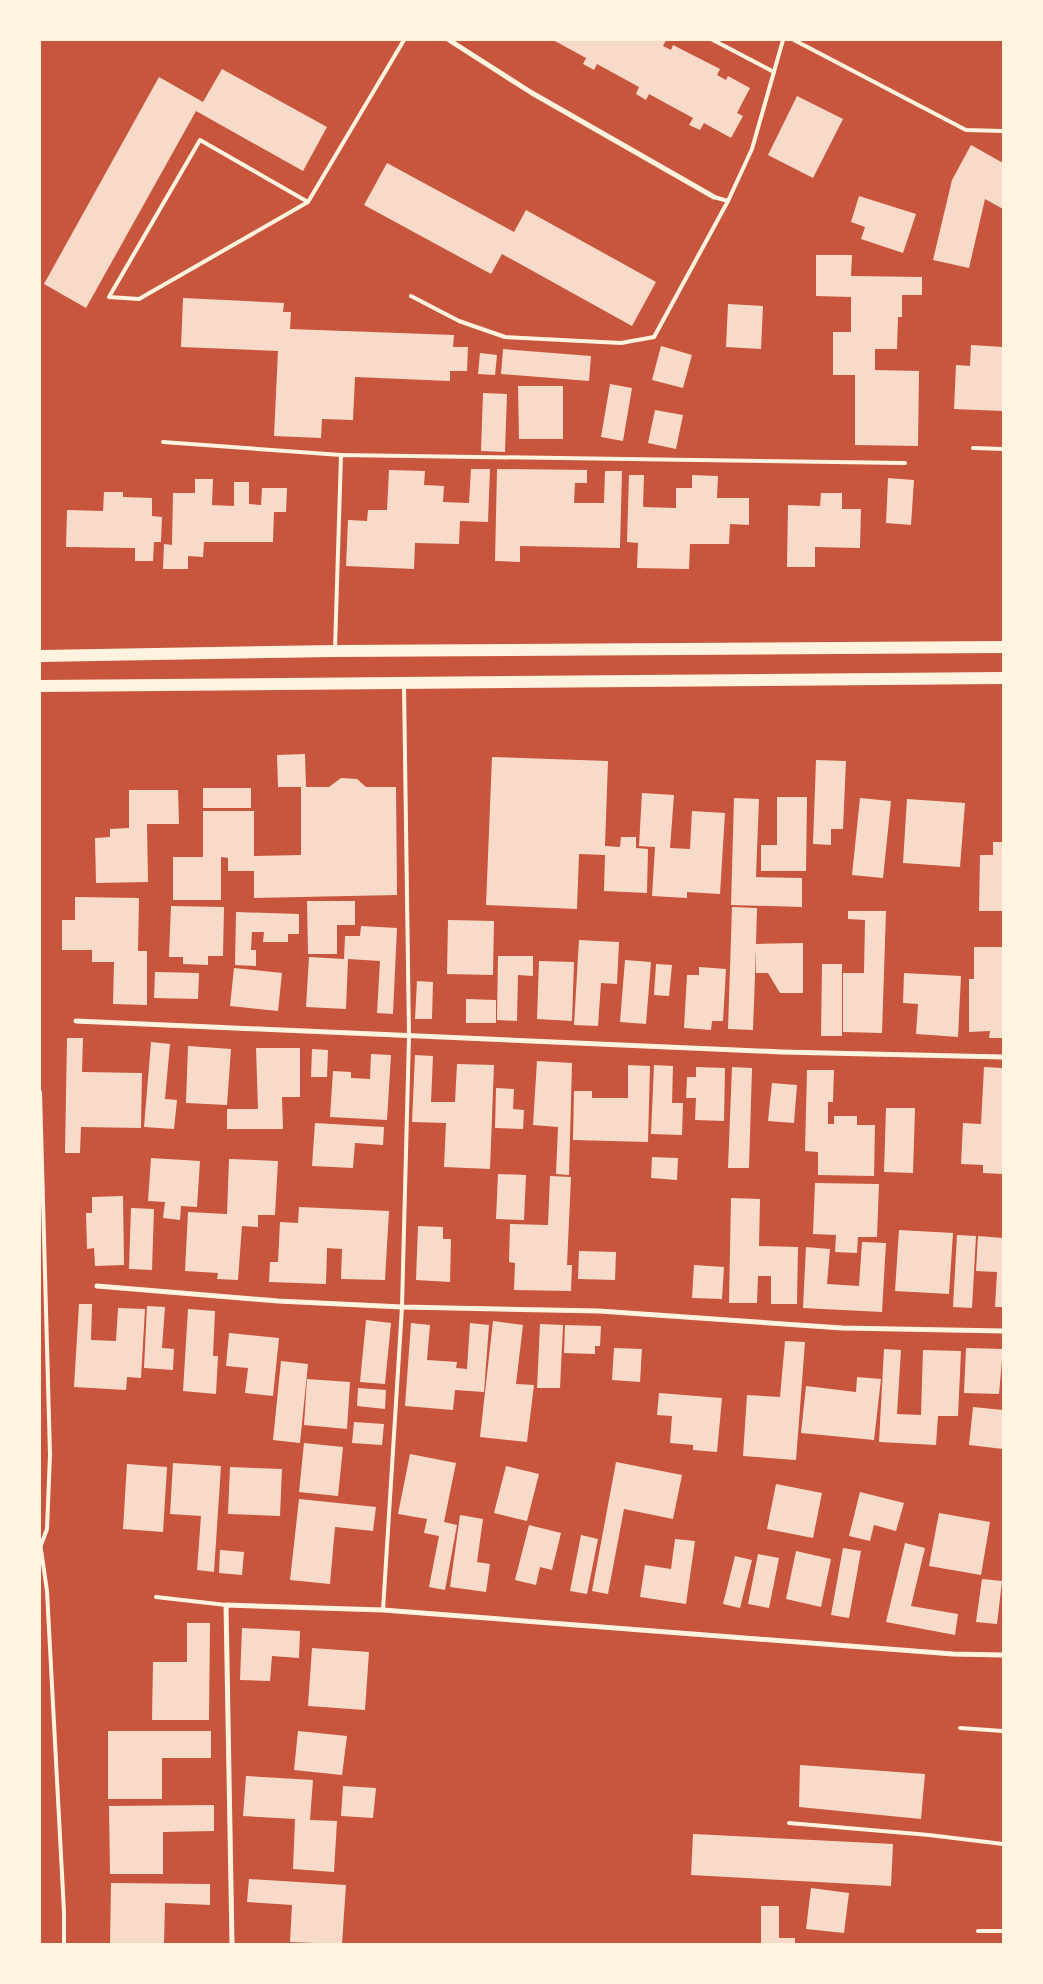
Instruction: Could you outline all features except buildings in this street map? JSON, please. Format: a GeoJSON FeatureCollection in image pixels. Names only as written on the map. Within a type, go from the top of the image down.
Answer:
{"type":"FeatureCollection","features":[{"type":"Feature","properties":{"kind":"main road"},"geometry":{"type":"LineString","coordinates":[[40,656],[335,651],[1003,647]]}},
{"type":"Feature","properties":{"kind":"main road"},"geometry":{"type":"LineString","coordinates":[[40,686],[1003,678]]}},
{"type":"Feature","properties":{"kind":"street"},"geometry":{"type":"LineString","coordinates":[[449,40],[532,93],[714,197]]}},
{"type":"Feature","properties":{"kind":"street"},"geometry":{"type":"LineString","coordinates":[[76,1021],[782,1052],[1003,1057]]}},
{"type":"Feature","properties":{"kind":"street"},"geometry":{"type":"LineString","coordinates":[[97,1286],[278,1300],[402,1307],[599,1312],[842,1328],[1003,1331]]}},
{"type":"Feature","properties":{"kind":"street"},"geometry":{"type":"LineString","coordinates":[[232,1944],[226,1604],[383,1610],[953,1654],[1003,1656]]}},
{"type":"Feature","properties":{"kind":"lane"},"geometry":{"type":"LineString","coordinates":[[308,202],[200,140],[109,297],[139,299],[308,202],[404,40]]}},
{"type":"Feature","properties":{"kind":"lane"},"geometry":{"type":"LineString","coordinates":[[713,40],[774,72]]}},
{"type":"Feature","properties":{"kind":"lane"},"geometry":{"type":"LineString","coordinates":[[411,296],[459,321],[505,336],[621,343],[654,338],[728,201],[752,149],[783,40]]}},
{"type":"Feature","properties":{"kind":"lane"},"geometry":{"type":"LineString","coordinates":[[794,40],[966,130],[1003,131]]}},
{"type":"Feature","properties":{"kind":"lane"},"geometry":{"type":"LineString","coordinates":[[714,197],[728,201]]}},
{"type":"Feature","properties":{"kind":"lane"},"geometry":{"type":"LineString","coordinates":[[162,442],[341,455],[904,464]]}},
{"type":"Feature","properties":{"kind":"lane"},"geometry":{"type":"LineString","coordinates":[[973,448],[1003,449]]}},
{"type":"Feature","properties":{"kind":"lane"},"geometry":{"type":"LineString","coordinates":[[335,651],[341,455]]}},
{"type":"Feature","properties":{"kind":"lane"},"geometry":{"type":"LineString","coordinates":[[383,1610],[402,1307],[409,1036],[404,682]]}},
{"type":"Feature","properties":{"kind":"lane"},"geometry":{"type":"LineString","coordinates":[[40,1092],[50,1455],[47,1529],[40,1545]]}},
{"type":"Feature","properties":{"kind":"lane"},"geometry":{"type":"LineString","coordinates":[[40,1541],[47,1591],[64,1912],[64,1944]]}},
{"type":"Feature","properties":{"kind":"lane"},"geometry":{"type":"LineString","coordinates":[[156,1597],[226,1604]]}},
{"type":"Feature","properties":{"kind":"lane"},"geometry":{"type":"LineString","coordinates":[[960,1728],[1003,1731]]}},
{"type":"Feature","properties":{"kind":"lane"},"geometry":{"type":"LineString","coordinates":[[789,1823],[929,1835],[1003,1844]]}},
{"type":"Feature","properties":{"kind":"lane"},"geometry":{"type":"LineString","coordinates":[[978,1931],[1003,1931]]}}]}
